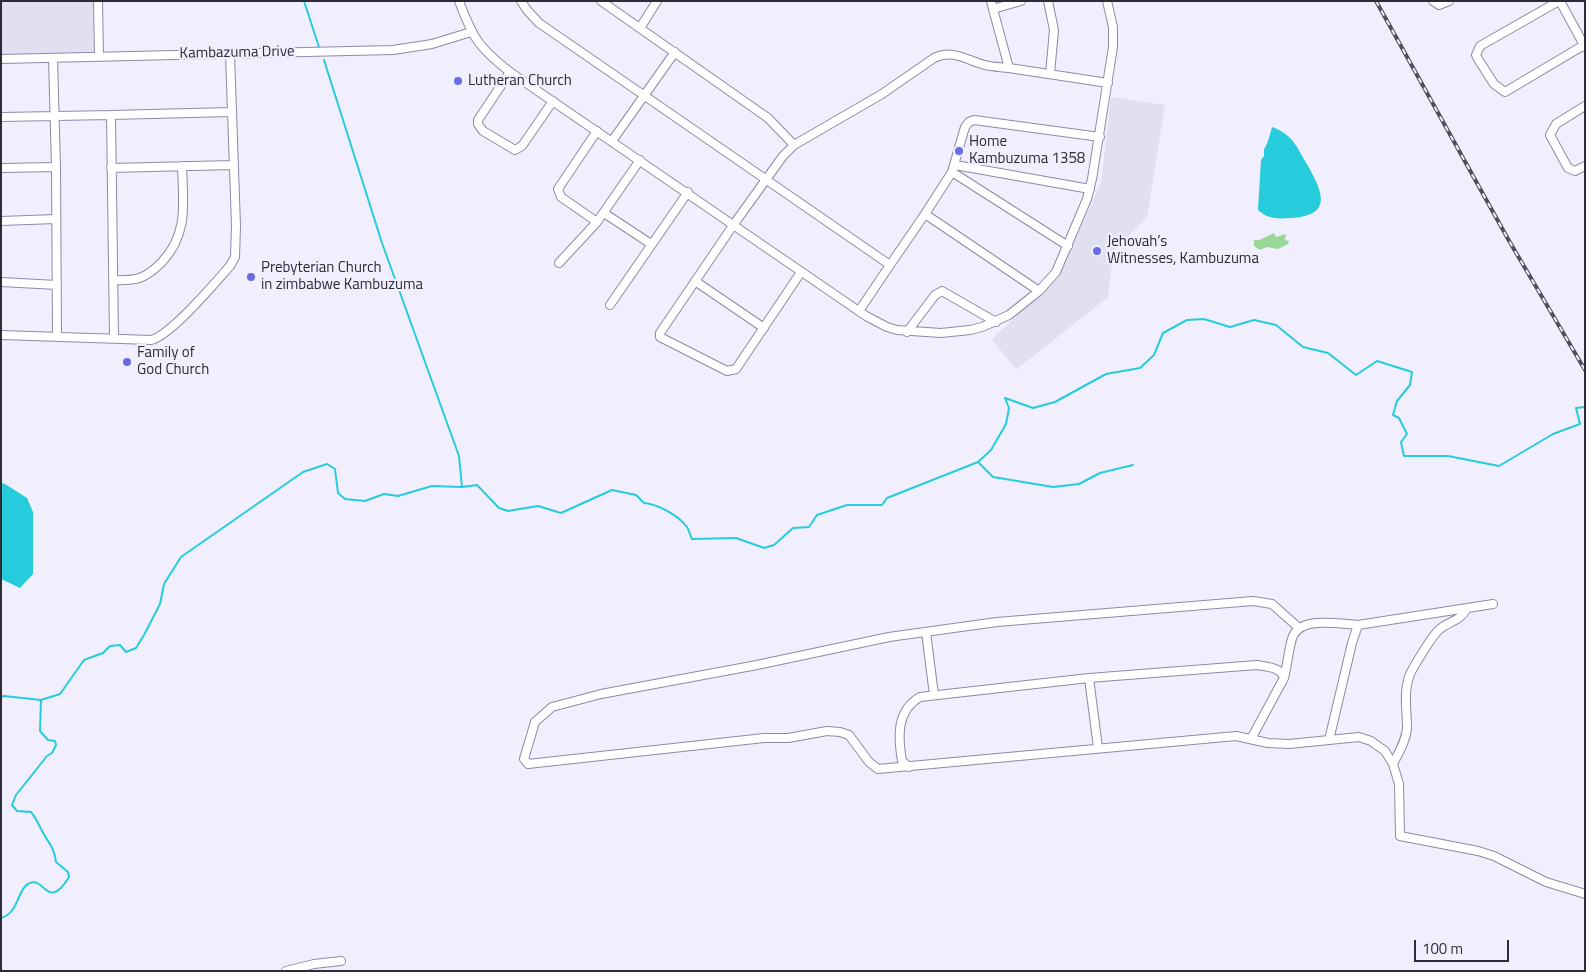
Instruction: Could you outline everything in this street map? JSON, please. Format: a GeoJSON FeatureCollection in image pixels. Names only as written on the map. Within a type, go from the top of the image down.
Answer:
{"type":"FeatureCollection","features":[{"type":"Feature","properties":{"kind":"street"},"geometry":{"type":"LineString","coordinates":[[98,1],[99,56]]}},
{"type":"Feature","properties":{"kind":"street"},"geometry":{"type":"LineString","coordinates":[[459,1],[471,32],[484,51],[510,72],[688,192],[801,272],[886,327],[907,332],[941,333],[970,330],[996,322],[1020,307],[1039,291],[1056,272],[1090,188],[1100,137],[1113,37],[1107,1]]}},
{"type":"Feature","properties":{"kind":"street"},"geometry":{"type":"LineString","coordinates":[[521,1],[539,23],[890,265]]}},
{"type":"Feature","properties":{"kind":"street"},"geometry":{"type":"LineString","coordinates":[[601,1],[768,118],[794,145]]}},
{"type":"Feature","properties":{"kind":"street"},"geometry":{"type":"LineString","coordinates":[[640,28],[658,1]]}},
{"type":"Feature","properties":{"kind":"street"},"geometry":{"type":"LineString","coordinates":[[1009,68],[992,5],[1021,1]]}},
{"type":"Feature","properties":{"kind":"street"},"geometry":{"type":"LineString","coordinates":[[1048,1],[1054,30],[1050,74]]}},
{"type":"Feature","properties":{"kind":"street"},"geometry":{"type":"LineString","coordinates":[[1432,1],[1439,6],[1449,1]]}},
{"type":"Feature","properties":{"kind":"street"},"geometry":{"type":"LineString","coordinates":[[1559,1],[1584,46],[1506,92],[1494,84],[1476,55],[1480,46],[1559,1]]}},
{"type":"Feature","properties":{"kind":"street","name":"Kambazuma Drive"},"geometry":{"type":"LineString","coordinates":[[1,59],[393,50],[432,44],[471,32]]}},
{"type":"Feature","properties":{"kind":"street"},"geometry":{"type":"LineString","coordinates":[[612,141],[675,52]]}},
{"type":"Feature","properties":{"kind":"street"},"geometry":{"type":"LineString","coordinates":[[1,335],[151,340],[158,338],[230,266],[235,257],[236,248],[230,54]]}},
{"type":"Feature","properties":{"kind":"street"},"geometry":{"type":"LineString","coordinates":[[801,272],[736,369],[727,371],[660,338],[660,333],[695,281],[783,156],[794,145],[867,104],[927,62],[942,54],[952,54],[984,64],[1108,83]]}},
{"type":"Feature","properties":{"kind":"street"},"geometry":{"type":"LineString","coordinates":[[53,58],[56,167],[56,336]]}},
{"type":"Feature","properties":{"kind":"street"},"geometry":{"type":"LineString","coordinates":[[510,72],[478,120],[478,124],[483,131],[516,150],[522,146],[554,101]]}},
{"type":"Feature","properties":{"kind":"street"},"geometry":{"type":"LineString","coordinates":[[1585,106],[1556,124],[1550,135],[1568,168],[1575,170],[1585,166]]}},
{"type":"Feature","properties":{"kind":"street"},"geometry":{"type":"LineString","coordinates":[[1,116],[231,112]]}},
{"type":"Feature","properties":{"kind":"street"},"geometry":{"type":"LineString","coordinates":[[111,115],[114,338]]}},
{"type":"Feature","properties":{"kind":"street"},"geometry":{"type":"LineString","coordinates":[[859,310],[954,168],[968,122],[974,120],[1100,137]]}},
{"type":"Feature","properties":{"kind":"street"},"geometry":{"type":"LineString","coordinates":[[597,131],[558,189],[561,197],[597,222]]}},
{"type":"Feature","properties":{"kind":"street"},"geometry":{"type":"LineString","coordinates":[[559,263],[597,222],[640,160]]}},
{"type":"Feature","properties":{"kind":"street"},"geometry":{"type":"LineString","coordinates":[[111,168],[233,164]]}},
{"type":"Feature","properties":{"kind":"street"},"geometry":{"type":"LineString","coordinates":[[113,280],[135,280],[145,277],[169,254],[178,239],[182,215],[182,166]]}},
{"type":"Feature","properties":{"kind":"street"},"geometry":{"type":"LineString","coordinates":[[1,168],[56,167]]}},
{"type":"Feature","properties":{"kind":"street"},"geometry":{"type":"LineString","coordinates":[[954,168],[1090,188]]}},
{"type":"Feature","properties":{"kind":"street"},"geometry":{"type":"LineString","coordinates":[[954,168],[1068,246]]}},
{"type":"Feature","properties":{"kind":"street"},"geometry":{"type":"LineString","coordinates":[[610,305],[650,244],[688,192]]}},
{"type":"Feature","properties":{"kind":"street"},"geometry":{"type":"LineString","coordinates":[[604,213],[650,244]]}},
{"type":"Feature","properties":{"kind":"street"},"geometry":{"type":"LineString","coordinates":[[925,214],[1039,291]]}},
{"type":"Feature","properties":{"kind":"street"},"geometry":{"type":"LineString","coordinates":[[1,221],[56,219]]}},
{"type":"Feature","properties":{"kind":"street"},"geometry":{"type":"LineString","coordinates":[[695,281],[764,328]]}},
{"type":"Feature","properties":{"kind":"street"},"geometry":{"type":"LineString","coordinates":[[1,282],[57,285]]}},
{"type":"Feature","properties":{"kind":"street"},"geometry":{"type":"LineString","coordinates":[[907,332],[935,295],[942,291],[996,322]]}},
{"type":"Feature","properties":{"kind":"street"},"geometry":{"type":"LineString","coordinates":[[1299,628],[1272,604],[1253,602],[997,622],[889,637],[600,694],[552,707],[535,722],[524,759],[528,764],[764,738],[788,738],[828,731],[849,735],[869,762],[878,768],[909,767],[1236,736],[1268,744],[1289,744],[1359,737],[1371,741],[1385,751],[1393,764],[1399,784],[1400,836],[1478,850],[1546,882],[1585,894]]}},
{"type":"Feature","properties":{"kind":"street"},"geometry":{"type":"LineString","coordinates":[[1251,739],[1284,678],[1293,637],[1299,628],[1320,622],[1358,625],[1493,604]]}},
{"type":"Feature","properties":{"kind":"street"},"geometry":{"type":"LineString","coordinates":[[1393,764],[1405,738],[1407,727],[1405,697],[1411,674],[1428,643],[1440,629],[1455,622],[1467,608]]}},
{"type":"Feature","properties":{"kind":"street"},"geometry":{"type":"LineString","coordinates":[[1329,740],[1358,625]]}},
{"type":"Feature","properties":{"kind":"street"},"geometry":{"type":"LineString","coordinates":[[926,632],[934,695]]}},
{"type":"Feature","properties":{"kind":"street"},"geometry":{"type":"LineString","coordinates":[[909,767],[902,761],[900,728],[905,710],[911,702],[920,697],[1090,678],[1257,666],[1279,671],[1283,674],[1284,678]]}},
{"type":"Feature","properties":{"kind":"street"},"geometry":{"type":"LineString","coordinates":[[1090,678],[1098,748]]}},
{"type":"Feature","properties":{"kind":"street"},"geometry":{"type":"LineString","coordinates":[[286,971],[314,964],[341,961]]}},
{"type":"Feature","properties":{"kind":"shaded area"},"geometry":{"type":"Polygon","coordinates":[[[1,1],[93,1],[94,54],[1,54],[1,1]]]}},
{"type":"Feature","properties":{"kind":"shaded area"},"geometry":{"type":"Polygon","coordinates":[[[1111,97],[1165,105],[1147,217],[1113,252],[1108,297],[1016,370],[992,339],[1058,278],[1101,183],[1111,97]]]}},
{"type":"Feature","properties":{"kind":"green space"},"geometry":{"type":"Polygon","coordinates":[[[1274,233],[1276,237],[1286,234],[1285,240],[1289,241],[1288,244],[1278,249],[1267,247],[1260,250],[1254,246],[1254,240],[1259,240],[1274,233]]]}},
{"type":"Feature","properties":{"kind":"water"},"geometry":{"type":"Polygon","coordinates":[[[1272,127],[1290,138],[1314,176],[1321,202],[1313,213],[1290,218],[1277,218],[1269,217],[1258,210],[1261,160],[1264,156],[1264,149],[1272,127]]]}},
{"type":"Feature","properties":{"kind":"water"},"geometry":{"type":"Polygon","coordinates":[[[1,483],[27,498],[33,512],[33,574],[20,588],[1,579],[1,483]]]}},
{"type":"Feature","properties":{"kind":"waterway"},"geometry":{"type":"LineString","coordinates":[[304,1],[319,47]]}},
{"type":"Feature","properties":{"kind":"waterway"},"geometry":{"type":"LineString","coordinates":[[324,60],[382,243],[459,456],[462,487]]}},
{"type":"Feature","properties":{"kind":"waterway"},"geometry":{"type":"LineString","coordinates":[[1,697],[41,700],[60,694],[84,660],[103,653],[110,646],[120,645],[126,652],[136,648],[160,604],[164,584],[181,557],[303,472],[327,464],[335,469],[338,493],[345,499],[365,501],[384,494],[398,496],[432,486],[462,487],[477,485],[499,508],[508,511],[538,506],[561,513],[612,490],[636,495],[644,503],[655,505],[673,514],[687,527],[692,539],[736,538],[764,548],[774,545],[793,528],[809,527],[817,515],[847,505],[882,505],[887,498],[978,462],[991,450],[1006,424],[1009,408],[1005,398],[1033,408],[1055,402],[1106,374],[1140,368],[1154,355],[1163,333],[1187,320],[1204,319],[1230,327],[1254,320],[1276,325],[1303,347],[1328,353],[1356,375],[1377,361],[1412,372],[1410,385],[1397,401],[1393,415],[1399,418],[1407,434],[1401,442],[1404,456],[1448,456],[1499,466],[1553,434],[1580,424],[1576,408],[1585,407]]}},
{"type":"Feature","properties":{"kind":"waterway"},"geometry":{"type":"LineString","coordinates":[[978,462],[993,477],[1053,487],[1079,484],[1100,473],[1133,465]]}},
{"type":"Feature","properties":{"kind":"waterway"},"geometry":{"type":"LineString","coordinates":[[1,918],[15,907],[24,887],[28,884],[34,882],[51,892],[56,892],[69,877],[68,872],[56,862],[52,848],[36,818],[31,812],[17,811],[12,805],[16,795],[47,756],[52,753],[56,745],[55,741],[48,740],[40,731],[41,700]]}},
{"type":"Feature","properties":{"kind":"railway"},"geometry":{"type":"LineString","coordinates":[[1376,1],[1508,239],[1585,370]]}},
{"type":"Feature","properties":{"kind":"place","name":"Lutheran Church"},"geometry":{"type":"Point","coordinates":[458,81]}},
{"type":"Feature","properties":{"kind":"place","name":"Home Kambuzuma 1358"},"geometry":{"type":"Point","coordinates":[959,151]}},
{"type":"Feature","properties":{"kind":"place","name":"Jehovah’s Witnesses, Kambuzuma"},"geometry":{"type":"Point","coordinates":[1097,251]}},
{"type":"Feature","properties":{"kind":"place","name":"Prebyterian Church in zimbabwe Kambuzuma"},"geometry":{"type":"Point","coordinates":[251,277]}},
{"type":"Feature","properties":{"kind":"place","name":"Family of God Church"},"geometry":{"type":"Point","coordinates":[127,362]}}]}
